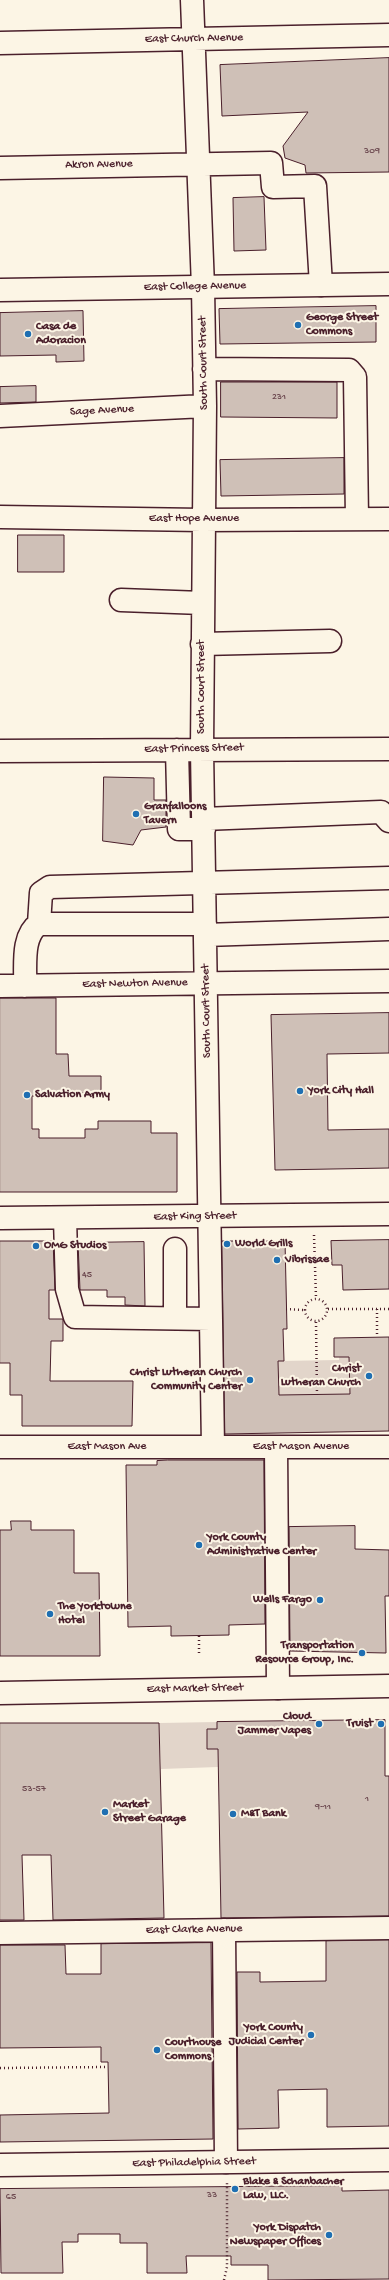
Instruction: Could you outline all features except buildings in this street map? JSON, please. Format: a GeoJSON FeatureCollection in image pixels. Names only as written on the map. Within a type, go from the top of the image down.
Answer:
{"type":"FeatureCollection","features":[{"type":"Feature","properties":{"kind":"street","name":"South Court Street"},"geometry":{"type":"LineString","coordinates":[[192,0],[203,287],[204,406],[202,520],[202,749],[203,824],[206,884],[205,930],[213,1447]]}},
{"type":"Feature","properties":{"kind":"street","name":"East Church Avenue"},"geometry":{"type":"LineString","coordinates":[[0,44],[389,35]]}},
{"type":"Feature","properties":{"kind":"street","name":"Akron Avenue"},"geometry":{"type":"LineString","coordinates":[[0,168],[198,163],[271,163],[273,187],[315,186],[321,285]]}},
{"type":"Feature","properties":{"kind":"street","name":"East College Avenue"},"geometry":{"type":"LineString","coordinates":[[0,290],[389,284]]}},
{"type":"Feature","properties":{"kind":"street"},"geometry":{"type":"LineString","coordinates":[[204,369],[349,370],[355,377],[357,519]]}},
{"type":"Feature","properties":{"kind":"street","name":"Sage Avenue"},"geometry":{"type":"LineString","coordinates":[[0,416],[204,406]]}},
{"type":"Feature","properties":{"kind":"street","name":"East Hope Avenue"},"geometry":{"type":"LineString","coordinates":[[0,517],[202,520],[389,519]]}},
{"type":"Feature","properties":{"kind":"street"},"geometry":{"type":"LineString","coordinates":[[121,600],[202,603]]}},
{"type":"Feature","properties":{"kind":"street"},"geometry":{"type":"LineString","coordinates":[[202,644],[330,641]]}},
{"type":"Feature","properties":{"kind":"street","name":"East Princess Street"},"geometry":{"type":"LineString","coordinates":[[0,752],[202,749],[389,749]]}},
{"type":"Feature","properties":{"kind":"street"},"geometry":{"type":"LineString","coordinates":[[177,750],[179,829],[203,824],[385,816]]}},
{"type":"Feature","properties":{"kind":"street"},"geometry":{"type":"LineString","coordinates":[[46,924],[41,893],[50,888],[389,878]]}},
{"type":"Feature","properties":{"kind":"street"},"geometry":{"type":"LineString","coordinates":[[25,986],[28,936],[33,928],[46,924],[205,930],[389,929]]}},
{"type":"Feature","properties":{"kind":"street","name":"East Newton Avenue"},"geometry":{"type":"LineString","coordinates":[[0,986],[389,981]]}},
{"type":"Feature","properties":{"kind":"street","name":"East King Street"},"geometry":{"type":"LineString","coordinates":[[0,1218],[389,1214]]}},
{"type":"Feature","properties":{"kind":"street"},"geometry":{"type":"LineString","coordinates":[[65,1218],[67,1289],[75,1317],[211,1319]]}},
{"type":"Feature","properties":{"kind":"street"},"geometry":{"type":"LineString","coordinates":[[175,1249],[175,1318]]}},
{"type":"Feature","properties":{"kind":"street","name":"East Mason Avenue"},"geometry":{"type":"LineString","coordinates":[[213,1447],[389,1447]]}},
{"type":"Feature","properties":{"kind":"street","name":"East Mason Ave"},"geometry":{"type":"LineString","coordinates":[[0,1448],[213,1447]]}},
{"type":"Feature","properties":{"kind":"street"},"geometry":{"type":"LineString","coordinates":[[276,1447],[278,1688]]}},
{"type":"Feature","properties":{"kind":"street","name":"East Market Street"},"geometry":{"type":"LineString","coordinates":[[0,1693],[389,1686]]}},
{"type":"Feature","properties":{"kind":"street","name":"East Clarke Avenue"},"geometry":{"type":"LineString","coordinates":[[0,1933],[389,1928]]}},
{"type":"Feature","properties":{"kind":"street"},"geometry":{"type":"LineString","coordinates":[[224,1930],[226,2162]]}},
{"type":"Feature","properties":{"kind":"street","name":"East Philadelphia Street"},"geometry":{"type":"LineString","coordinates":[[0,2165],[389,2160]]}},
{"type":"Feature","properties":{"kind":"path"},"geometry":{"type":"LineString","coordinates":[[314,1248],[316,1298]]}},
{"type":"Feature","properties":{"kind":"path"},"geometry":{"type":"LineString","coordinates":[[316,1298],[324,1301],[327,1309],[325,1318],[316,1322],[308,1319],[304,1310],[307,1302],[316,1298]]}},
{"type":"Feature","properties":{"kind":"path"},"geometry":{"type":"LineString","coordinates":[[327,1309],[389,1308]]}},
{"type":"Feature","properties":{"kind":"path"},"geometry":{"type":"LineString","coordinates":[[286,1309],[304,1310]]}},
{"type":"Feature","properties":{"kind":"path"},"geometry":{"type":"LineString","coordinates":[[377,1309],[377,1337]]}},
{"type":"Feature","properties":{"kind":"path"},"geometry":{"type":"LineString","coordinates":[[316,1322],[317,1395]]}},
{"type":"Feature","properties":{"kind":"path"},"geometry":{"type":"LineString","coordinates":[[199,1636],[199,1655]]}},
{"type":"Feature","properties":{"kind":"path"},"geometry":{"type":"LineString","coordinates":[[0,2068],[108,2067]]}},
{"type":"Feature","properties":{"kind":"path"},"geometry":{"type":"LineString","coordinates":[[224,2280],[227,2267],[226,2162]]}},
{"type":"Feature","properties":{"kind":"shaded area"},"geometry":{"type":"Polygon","coordinates":[[[339,1357],[349,1357],[350,1394],[279,1399],[278,1361],[339,1360],[339,1357]]]}},
{"type":"Feature","properties":{"kind":"shaded area"},"geometry":{"type":"Polygon","coordinates":[[[217,1722],[217,1729],[207,1729],[207,1749],[218,1749],[218,1767],[161,1769],[159,1723],[217,1722]]]}},
{"type":"Feature","properties":{"kind":"place","name":"George Street Commons"},"geometry":{"type":"Point","coordinates":[298,325]}},
{"type":"Feature","properties":{"kind":"place","name":"Casa de Adoracion"},"geometry":{"type":"Point","coordinates":[28,334]}},
{"type":"Feature","properties":{"kind":"place","name":"Granfalloons Tavern"},"geometry":{"type":"Point","coordinates":[136,814]}},
{"type":"Feature","properties":{"kind":"place","name":"York City Hall"},"geometry":{"type":"Point","coordinates":[300,1091]}},
{"type":"Feature","properties":{"kind":"place","name":"Salvation Army"},"geometry":{"type":"Point","coordinates":[27,1095]}},
{"type":"Feature","properties":{"kind":"place","name":"World Grills"},"geometry":{"type":"Point","coordinates":[227,1244]}},
{"type":"Feature","properties":{"kind":"place","name":"OMG Studios"},"geometry":{"type":"Point","coordinates":[36,1246]}},
{"type":"Feature","properties":{"kind":"place","name":"Vibrissae"},"geometry":{"type":"Point","coordinates":[277,1260]}},
{"type":"Feature","properties":{"kind":"place","name":"Christ Lutheran Church"},"geometry":{"type":"Point","coordinates":[369,1376]}},
{"type":"Feature","properties":{"kind":"place","name":"Christ Lutheran Church Community Center"},"geometry":{"type":"Point","coordinates":[250,1380]}},
{"type":"Feature","properties":{"kind":"place","name":"York County Administrative Center"},"geometry":{"type":"Point","coordinates":[199,1545]}},
{"type":"Feature","properties":{"kind":"place","name":"Wells Fargo"},"geometry":{"type":"Point","coordinates":[320,1600]}},
{"type":"Feature","properties":{"kind":"place","name":"The Yorktowne Hotel"},"geometry":{"type":"Point","coordinates":[50,1614]}},
{"type":"Feature","properties":{"kind":"place","name":"Transportation Resource Group, Inc."},"geometry":{"type":"Point","coordinates":[362,1653]}},
{"type":"Feature","properties":{"kind":"place","name":"Cloud Jammer Vapes"},"geometry":{"type":"Point","coordinates":[319,1724]}},
{"type":"Feature","properties":{"kind":"place","name":"Truist"},"geometry":{"type":"Point","coordinates":[381,1724]}},
{"type":"Feature","properties":{"kind":"place","name":"Market Street Garage"},"geometry":{"type":"Point","coordinates":[105,1812]}},
{"type":"Feature","properties":{"kind":"place","name":"M&T Bank"},"geometry":{"type":"Point","coordinates":[233,1814]}},
{"type":"Feature","properties":{"kind":"place","name":"York County Judicial Center"},"geometry":{"type":"Point","coordinates":[311,2035]}},
{"type":"Feature","properties":{"kind":"place","name":"Courthouse Commons"},"geometry":{"type":"Point","coordinates":[157,2050]}},
{"type":"Feature","properties":{"kind":"place","name":"Blake & Schanbacher Law, LLC."},"geometry":{"type":"Point","coordinates":[235,2189]}},
{"type":"Feature","properties":{"kind":"place","name":"York Dispatch Newspaper Offices"},"geometry":{"type":"Point","coordinates":[329,2235]}}]}
